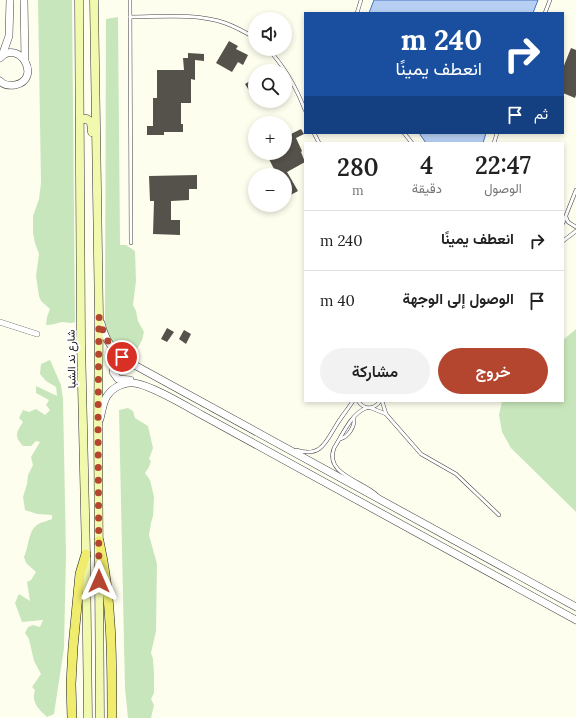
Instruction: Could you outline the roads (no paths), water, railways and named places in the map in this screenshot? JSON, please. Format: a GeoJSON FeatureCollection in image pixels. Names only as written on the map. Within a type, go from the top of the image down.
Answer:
{"type":"FeatureCollection","features":[{"type":"Feature","properties":{"kind":"main road","name":"شارع ند الشبا"},"geometry":{"type":"LineString","coordinates":[[79,0],[82,350],[88,718]]}},
{"type":"Feature","properties":{"kind":"main road"},"geometry":{"type":"LineString","coordinates":[[94,0],[99,317],[98,425],[100,718]]}},
{"type":"Feature","properties":{"kind":"main road"},"geometry":{"type":"LineString","coordinates":[[80,119],[87,119],[91,122],[93,141],[97,146]]}},
{"type":"Feature","properties":{"kind":"main road"},"geometry":{"type":"LineString","coordinates":[[99,541],[104,563],[109,609],[113,716]]}},
{"type":"Feature","properties":{"kind":"main road"},"geometry":{"type":"LineString","coordinates":[[72,718],[71,684],[73,647],[80,574],[86,554]]}},
{"type":"Feature","properties":{"kind":"street"},"geometry":{"type":"LineString","coordinates":[[1,57],[9,36],[10,0]]}},
{"type":"Feature","properties":{"kind":"street"},"geometry":{"type":"LineString","coordinates":[[1,82],[12,86],[22,83],[28,69],[25,60],[24,0]]}},
{"type":"Feature","properties":{"kind":"street"},"geometry":{"type":"LineString","coordinates":[[1,57],[8,53],[14,53],[25,60]]}},
{"type":"Feature","properties":{"kind":"street"},"geometry":{"type":"LineString","coordinates":[[99,317],[105,338],[112,348],[129,362],[576,607]]}},
{"type":"Feature","properties":{"kind":"street"},"geometry":{"type":"LineString","coordinates":[[0,322],[38,334]]}},
{"type":"Feature","properties":{"kind":"street"},"geometry":{"type":"LineString","coordinates":[[160,394],[153,387],[141,381],[118,379],[114,375],[115,367],[119,363],[124,363],[150,377],[167,382]]}},
{"type":"Feature","properties":{"kind":"street"},"geometry":{"type":"LineString","coordinates":[[98,425],[106,398],[115,388],[123,384],[134,383],[144,386],[202,415],[576,620]]}},
{"type":"Feature","properties":{"kind":"street"},"geometry":{"type":"LineString","coordinates":[[459,556],[465,546]]}},
{"type":"Feature","properties":{"kind":"lane"},"geometry":{"type":"LineString","coordinates":[[130,0],[131,244]]}},
{"type":"Feature","properties":{"kind":"lane"},"geometry":{"type":"LineString","coordinates":[[357,12],[361,0]]}},
{"type":"Feature","properties":{"kind":"lane"},"geometry":{"type":"LineString","coordinates":[[545,12],[550,0]]}},
{"type":"Feature","properties":{"kind":"lane"},"geometry":{"type":"LineString","coordinates":[[130,17],[190,17],[208,19],[224,23],[248,34]]}},
{"type":"Feature","properties":{"kind":"lane"},"geometry":{"type":"LineString","coordinates":[[274,56],[290,76],[304,108]]}},
{"type":"Feature","properties":{"kind":"lane"},"geometry":{"type":"LineString","coordinates":[[405,134],[411,142]]}},
{"type":"Feature","properties":{"kind":"lane"},"geometry":{"type":"LineString","coordinates":[[564,221],[576,190]]}},
{"type":"Feature","properties":{"kind":"lane"},"geometry":{"type":"LineString","coordinates":[[566,217],[571,225],[576,227]]}},
{"type":"Feature","properties":{"kind":"lane"},"geometry":{"type":"LineString","coordinates":[[564,240],[576,232]]}},
{"type":"Feature","properties":{"kind":"lane"},"geometry":{"type":"LineString","coordinates":[[282,447],[307,453],[319,450],[325,444],[352,402]]}},
{"type":"Feature","properties":{"kind":"lane"},"geometry":{"type":"LineString","coordinates":[[359,402],[361,405],[386,414]]}},
{"type":"Feature","properties":{"kind":"lane"},"geometry":{"type":"LineString","coordinates":[[380,402],[377,405],[359,412],[353,417],[333,452],[333,460],[336,468],[343,474],[370,489],[378,495],[381,500]]}},
{"type":"Feature","properties":{"kind":"lane"},"geometry":{"type":"LineString","coordinates":[[381,402],[386,414],[421,454],[456,474],[499,515]]}},
{"type":"Feature","properties":{"kind":"water"},"geometry":{"type":"Polygon","coordinates":[[[374,0],[538,0],[533,12],[369,12],[374,0]]]}},
{"type":"Feature","properties":{"kind":"water"},"geometry":{"type":"Polygon","coordinates":[[[420,134],[486,134],[483,142],[425,142],[420,134]]]}}]}
